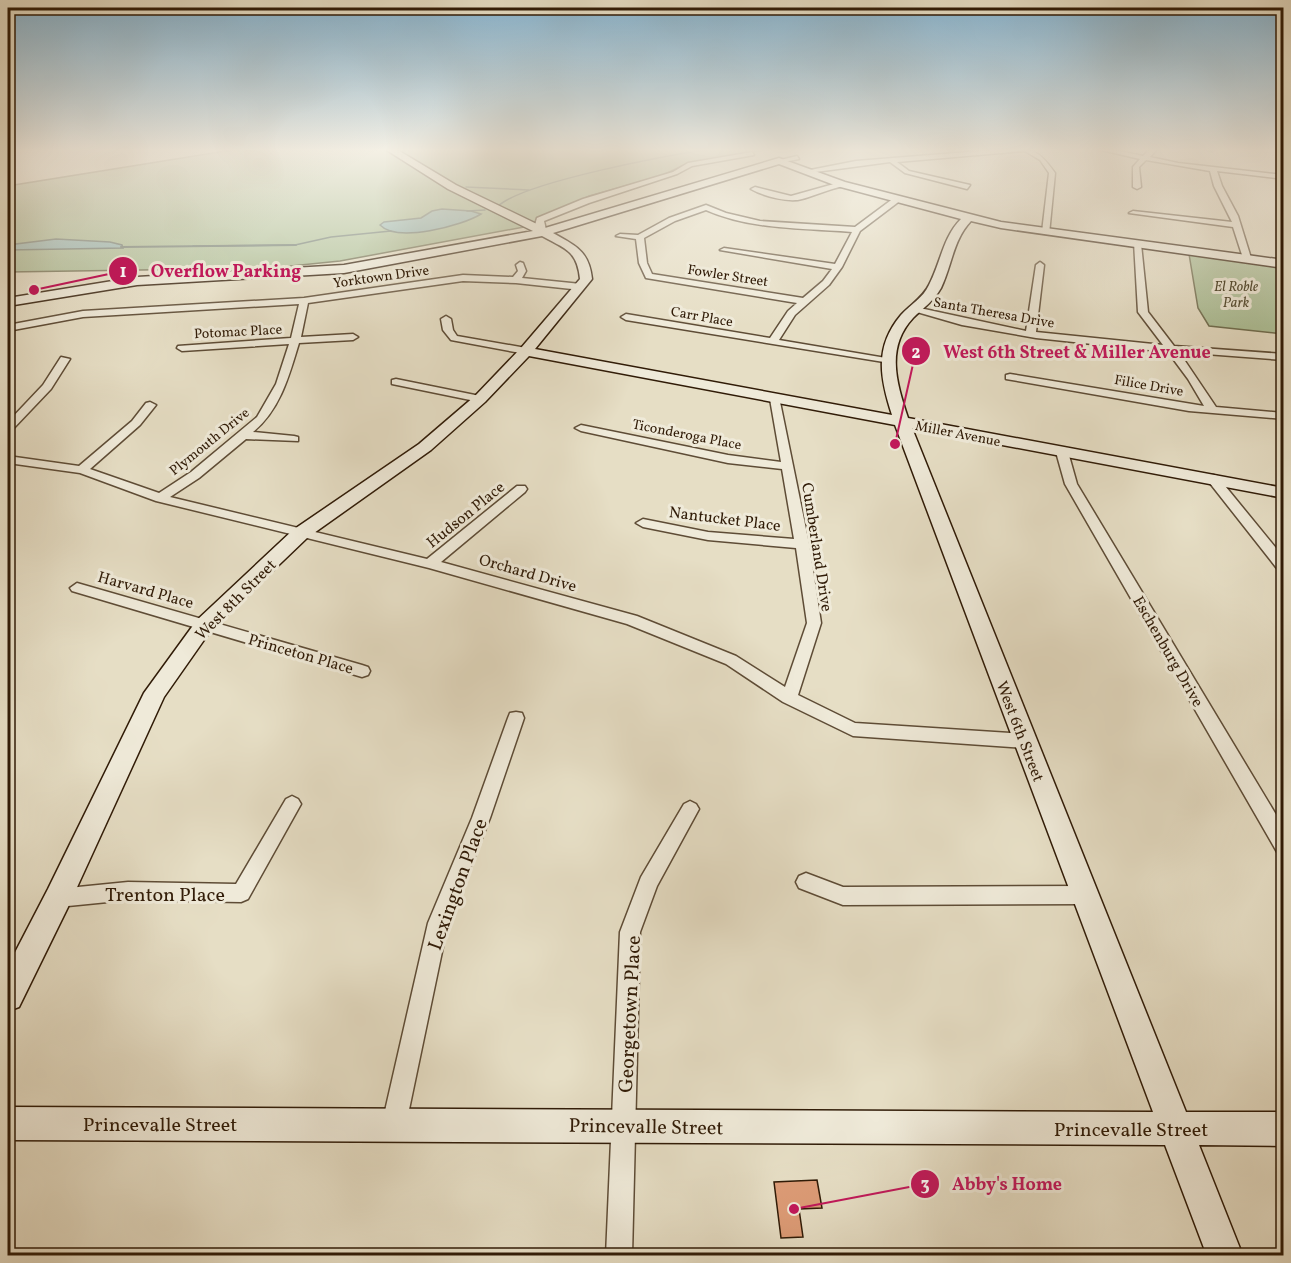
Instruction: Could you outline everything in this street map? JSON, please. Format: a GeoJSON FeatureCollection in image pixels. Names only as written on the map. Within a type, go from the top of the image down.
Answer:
{"type":"FeatureCollection","features":[{"type":"Feature","properties":{"kind":"street"},"geometry":{"type":"LineString","coordinates":[[396,382],[480,399],[526,351],[586,279],[581,256],[544,232],[494,208]]}},
{"type":"Feature","properties":{"kind":"street"},"geometry":{"type":"LineString","coordinates":[[544,232],[539,225],[540,220],[569,208]]}},
{"type":"Feature","properties":{"kind":"street"},"geometry":{"type":"LineString","coordinates":[[8,302],[136,281],[344,269],[544,232],[624,208]]}},
{"type":"Feature","properties":{"kind":"street"},"geometry":{"type":"LineString","coordinates":[[621,236],[640,237],[678,216],[703,208]]}},
{"type":"Feature","properties":{"kind":"street"},"geometry":{"type":"LineString","coordinates":[[708,208],[721,215],[746,221],[857,230]]}},
{"type":"Feature","properties":{"kind":"street"},"geometry":{"type":"LineString","coordinates":[[773,342],[791,313],[821,288],[838,267],[857,230],[885,208]]}},
{"type":"Feature","properties":{"kind":"street"},"geometry":{"type":"LineString","coordinates":[[928,208],[968,218],[1046,232],[1284,262]]}},
{"type":"Feature","properties":{"kind":"street"},"geometry":{"type":"LineString","coordinates":[[1046,232],[1048,208]]}},
{"type":"Feature","properties":{"kind":"street"},"geometry":{"type":"LineString","coordinates":[[1230,208],[1247,258]]}},
{"type":"Feature","properties":{"kind":"street"},"geometry":{"type":"LineString","coordinates":[[1133,213],[1237,225]]}},
{"type":"Feature","properties":{"kind":"street","name":"West 6th Street"},"geometry":{"type":"LineString","coordinates":[[968,218],[952,234],[932,292],[895,332],[886,361],[887,375],[902,422],[1225,1256]]}},
{"type":"Feature","properties":{"kind":"street","name":"Fowler Street"},"geometry":{"type":"LineString","coordinates":[[640,237],[644,263],[649,276],[804,301]]}},
{"type":"Feature","properties":{"kind":"street"},"geometry":{"type":"LineString","coordinates":[[1137,244],[1143,312],[1202,391],[1212,410]]}},
{"type":"Feature","properties":{"kind":"street"},"geometry":{"type":"LineString","coordinates":[[724,250],[838,267]]}},
{"type":"Feature","properties":{"kind":"street"},"geometry":{"type":"LineString","coordinates":[[516,280],[522,271],[520,265]]}},
{"type":"Feature","properties":{"kind":"street"},"geometry":{"type":"LineString","coordinates":[[1031,333],[1040,265]]}},
{"type":"Feature","properties":{"kind":"street","name":"Yorktown Drive"},"geometry":{"type":"LineString","coordinates":[[8,328],[101,312],[304,301],[464,278],[516,280],[581,287]]}},
{"type":"Feature","properties":{"kind":"street","name":"Plymouth Drive"},"geometry":{"type":"LineString","coordinates":[[160,498],[195,475],[262,418],[281,384],[295,341],[304,301]]}},
{"type":"Feature","properties":{"kind":"street","name":"Santa Theresa Drive"},"geometry":{"type":"LineString","coordinates":[[915,310],[954,320],[1111,345],[1169,347],[1284,357]]}},
{"type":"Feature","properties":{"kind":"street","name":"Carr Place"},"geometry":{"type":"LineString","coordinates":[[626,317],[886,361]]}},
{"type":"Feature","properties":{"kind":"street"},"geometry":{"type":"LineString","coordinates":[[446,319],[448,330],[454,338],[526,351]]}},
{"type":"Feature","properties":{"kind":"street","name":"Potomac Place"},"geometry":{"type":"LineString","coordinates":[[182,348],[353,337]]}},
{"type":"Feature","properties":{"kind":"street","name":"Miller Avenue"},"geometry":{"type":"LineString","coordinates":[[526,351],[1284,493]]}},
{"type":"Feature","properties":{"kind":"street"},"geometry":{"type":"LineString","coordinates":[[8,428],[47,387],[65,358]]}},
{"type":"Feature","properties":{"kind":"street","name":"Filice Drive"},"geometry":{"type":"LineString","coordinates":[[1010,377],[1212,410],[1284,416]]}},
{"type":"Feature","properties":{"kind":"street","name":"West 8th Street"},"geometry":{"type":"LineString","coordinates":[[8,996],[58,898],[155,693],[204,625],[300,534],[425,447],[480,399]]}},
{"type":"Feature","properties":{"kind":"street","name":"Cumberland Drive"},"geometry":{"type":"LineString","coordinates":[[775,399],[814,623],[789,698]]}},
{"type":"Feature","properties":{"kind":"street"},"geometry":{"type":"LineString","coordinates":[[82,470],[136,423],[150,405]]}},
{"type":"Feature","properties":{"kind":"street","name":"Ticonderoga Place"},"geometry":{"type":"LineString","coordinates":[[581,429],[728,459],[787,466]]}},
{"type":"Feature","properties":{"kind":"street"},"geometry":{"type":"LineString","coordinates":[[244,435],[294,439]]}},
{"type":"Feature","properties":{"kind":"street","name":"Eschenburg Drive"},"geometry":{"type":"LineString","coordinates":[[1062,452],[1071,484],[1284,846]]}},
{"type":"Feature","properties":{"kind":"street","name":"Orchard Drive"},"geometry":{"type":"LineString","coordinates":[[8,460],[82,470],[160,498],[430,564],[632,620],[731,660],[789,698],[853,729],[1025,741]]}},
{"type":"Feature","properties":{"kind":"street"},"geometry":{"type":"LineString","coordinates":[[1213,479],[1284,568]]}},
{"type":"Feature","properties":{"kind":"street","name":"Hudson Place"},"geometry":{"type":"LineString","coordinates":[[430,564],[521,489]]}},
{"type":"Feature","properties":{"kind":"street","name":"Nantucket Place"},"geometry":{"type":"LineString","coordinates":[[643,523],[708,536],[802,544]]}},
{"type":"Feature","properties":{"kind":"street","name":"Harvard Place"},"geometry":{"type":"LineString","coordinates":[[77,588],[204,625]]}},
{"type":"Feature","properties":{"kind":"street","name":"Princeton Place"},"geometry":{"type":"LineString","coordinates":[[204,625],[362,671]]}},
{"type":"Feature","properties":{"kind":"street","name":"Lexington Place"},"geometry":{"type":"LineString","coordinates":[[394,1124],[438,923],[481,818],[516,718]]}},
{"type":"Feature","properties":{"kind":"street","name":"Trenton Place"},"geometry":{"type":"LineString","coordinates":[[58,898],[128,891],[241,893],[292,804]]}},
{"type":"Feature","properties":{"kind":"street","name":"Georgetown Place"},"geometry":{"type":"LineString","coordinates":[[619,1256],[630,932],[648,884],[690,809]]}},
{"type":"Feature","properties":{"kind":"street"},"geometry":{"type":"LineString","coordinates":[[806,882],[843,896],[1085,895]]}},
{"type":"Feature","properties":{"kind":"street","name":"Princevalle Street"},"geometry":{"type":"LineString","coordinates":[[8,1124],[625,1124],[742,1127],[1284,1129]]}},
{"type":"Feature","properties":{"kind":"green space"},"geometry":{"type":"Polygon","coordinates":[[[8,208],[564,208],[524,227],[340,261],[271,268],[8,272],[8,208]]]}},
{"type":"Feature","properties":{"kind":"green space","name":"El Roble Park"},"geometry":{"type":"Polygon","coordinates":[[[1189,254],[1283,266],[1283,334],[1209,326],[1198,308],[1189,254]]]}},
{"type":"Feature","properties":{"kind":"water"},"geometry":{"type":"Polygon","coordinates":[[[442,209],[481,214],[445,228],[414,233],[400,233],[380,225],[384,222],[421,218],[432,211],[442,209]]]}},
{"type":"Feature","properties":{"kind":"water"},"geometry":{"type":"Polygon","coordinates":[[[56,239],[110,242],[122,245],[123,248],[8,250],[8,245],[56,239]]]}},
{"type":"Feature","properties":{"kind":"building"},"geometry":{"type":"Polygon","coordinates":[[[817,1180],[822,1208],[799,1209],[803,1237],[781,1238],[774,1182],[817,1180]]]}},
{"type":"Feature","properties":{"kind":"waterway"},"geometry":{"type":"LineString","coordinates":[[467,211],[485,210]]}},
{"type":"Feature","properties":{"kind":"waterway"},"geometry":{"type":"LineString","coordinates":[[193,246],[295,245],[331,237],[391,231]]}},
{"type":"Feature","properties":{"kind":"waterway"},"geometry":{"type":"LineString","coordinates":[[121,247],[296,245]]}},
{"type":"Feature","properties":{"kind":"place","name":"Overflow Parking"},"geometry":{"type":"Point","coordinates":[34,290]}},
{"type":"Feature","properties":{"kind":"place","name":"West 6th Street & Miller Avenue"},"geometry":{"type":"Point","coordinates":[895,444]}},
{"type":"Feature","properties":{"kind":"place","name":"Abby's Home"},"geometry":{"type":"Point","coordinates":[794,1209]}}]}
